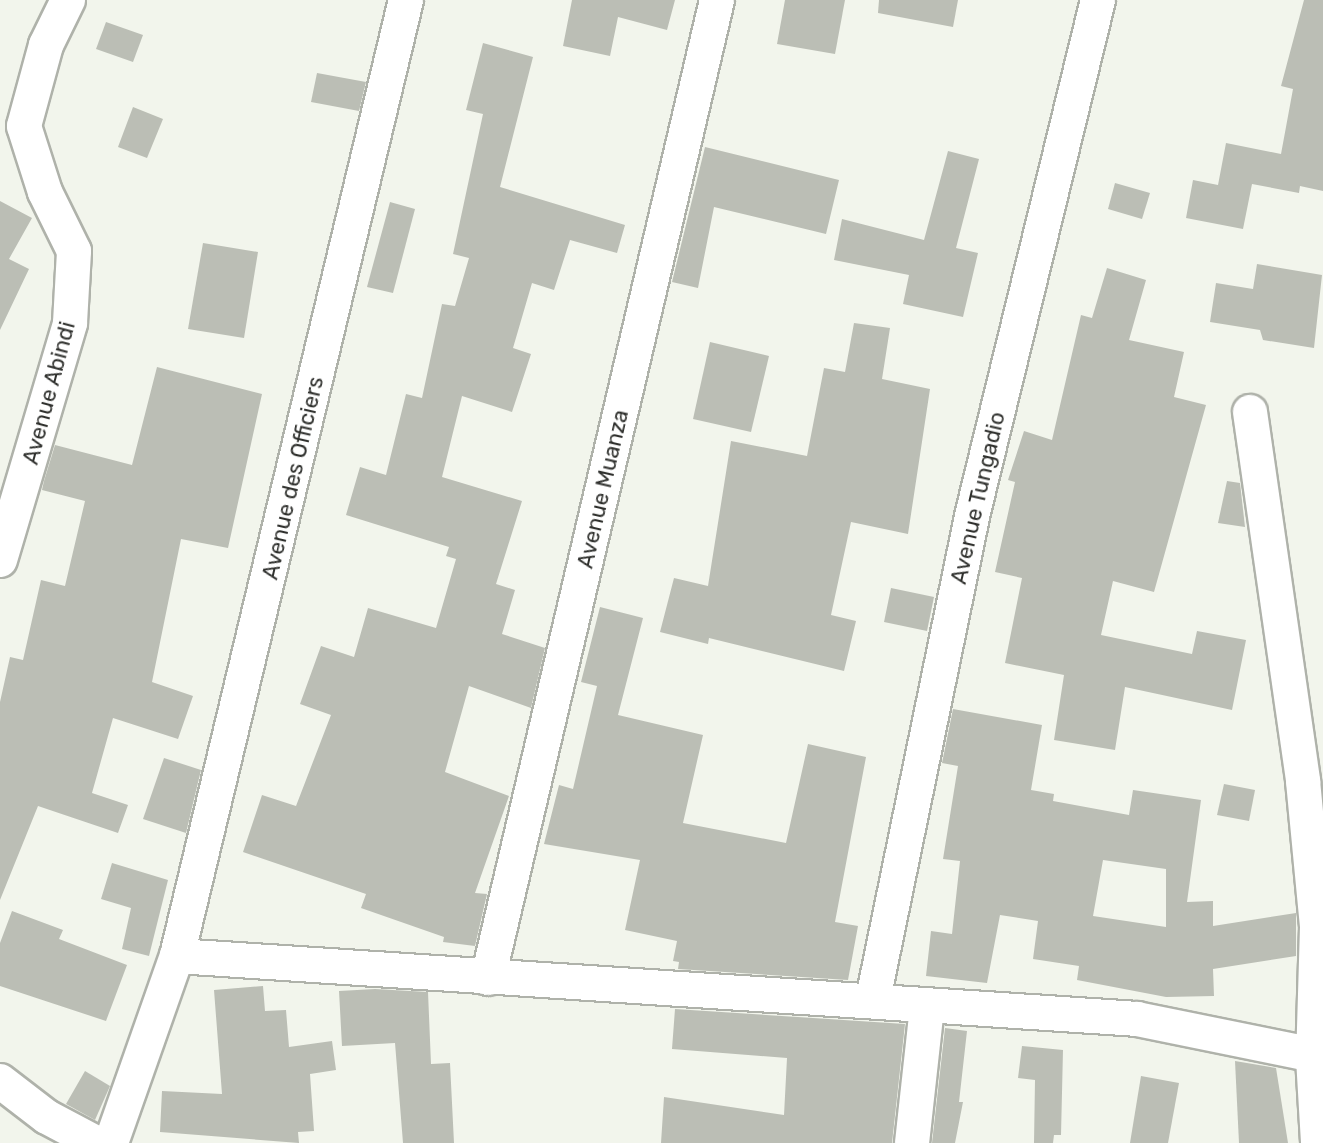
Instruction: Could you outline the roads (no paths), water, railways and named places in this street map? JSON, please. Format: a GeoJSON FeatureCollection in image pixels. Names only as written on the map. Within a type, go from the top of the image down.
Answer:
{"type":"FeatureCollection","features":[{"type":"Feature","properties":{"kind":"street","name":"Avenue Abindi"},"geometry":{"type":"LineString","coordinates":[[0,560],[70,323],[74,251],[45,192],[24,126],[46,45],[68,0]]}},
{"type":"Feature","properties":{"kind":"street","name":"Avenue des Officiers"},"geometry":{"type":"LineString","coordinates":[[111,1143],[177,956],[406,0]]}},
{"type":"Feature","properties":{"kind":"street","name":"Avenue Muanza"},"geometry":{"type":"LineString","coordinates":[[488,978],[717,0]]}},
{"type":"Feature","properties":{"kind":"street","name":"Avenue Tungadio"},"geometry":{"type":"LineString","coordinates":[[873,999],[973,512],[1098,0]]}},
{"type":"Feature","properties":{"kind":"street"},"geometry":{"type":"LineString","coordinates":[[1250,412],[1318,877],[1318,1143]]}},
{"type":"Feature","properties":{"kind":"street"},"geometry":{"type":"LineString","coordinates":[[177,956],[823,1002],[873,999],[927,1007],[1137,1019],[1318,1057]]}},
{"type":"Feature","properties":{"kind":"street"},"geometry":{"type":"LineString","coordinates":[[912,1143],[927,1007]]}},
{"type":"Feature","properties":{"kind":"street"},"geometry":{"type":"LineString","coordinates":[[0,1081],[47,1117],[96,1143]]}}]}
